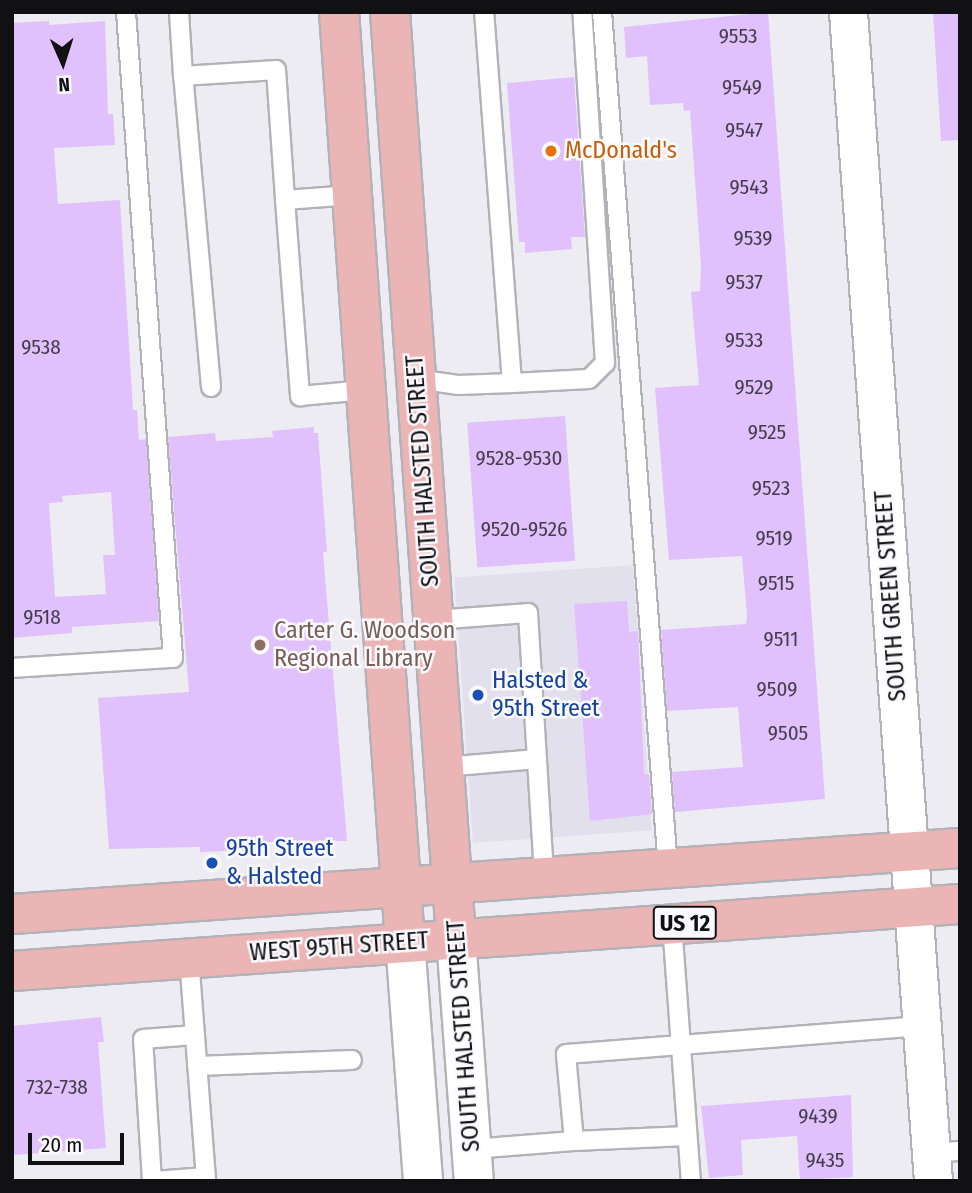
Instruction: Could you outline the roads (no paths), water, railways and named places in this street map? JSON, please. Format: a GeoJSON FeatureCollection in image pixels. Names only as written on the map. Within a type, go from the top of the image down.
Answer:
{"type":"FeatureCollection","features":[{"type":"Feature","properties":{"kind":"main road"},"geometry":{"type":"LineString","coordinates":[[339,12],[423,1181]]}},
{"type":"Feature","properties":{"kind":"main road","name":"SOUTH HALSTED STREET"},"geometry":{"type":"LineString","coordinates":[[390,12],[473,1165]]}},
{"type":"Feature","properties":{"kind":"main road","name":"US 12"},"geometry":{"type":"LineString","coordinates":[[12,914],[960,848]]}},
{"type":"Feature","properties":{"kind":"main road","name":"WEST 95TH STREET"},"geometry":{"type":"LineString","coordinates":[[12,971],[405,941],[960,904]]}},
{"type":"Feature","properties":{"kind":"street","name":"SOUTH GREEN STREET"},"geometry":{"type":"LineString","coordinates":[[848,12],[922,1026],[941,1161]]}},
{"type":"Feature","properties":{"kind":"lane"},"geometry":{"type":"LineString","coordinates":[[12,668],[173,658],[125,12]]}},
{"type":"Feature","properties":{"kind":"lane"},"geometry":{"type":"LineString","coordinates":[[179,12],[211,387]]}},
{"type":"Feature","properties":{"kind":"lane"},"geometry":{"type":"LineString","coordinates":[[484,12],[512,383]]}},
{"type":"Feature","properties":{"kind":"lane"},"geometry":{"type":"LineString","coordinates":[[416,379],[458,385],[589,379],[605,363],[582,12]]}},
{"type":"Feature","properties":{"kind":"lane"},"geometry":{"type":"LineString","coordinates":[[602,12],[668,868]]}},
{"type":"Feature","properties":{"kind":"lane"},"geometry":{"type":"LineString","coordinates":[[183,76],[276,70],[300,396],[365,390]]}},
{"type":"Feature","properties":{"kind":"lane"},"geometry":{"type":"LineString","coordinates":[[285,200],[352,195]]}},
{"type":"Feature","properties":{"kind":"lane"},"geometry":{"type":"LineString","coordinates":[[433,620],[528,613],[544,877]]}},
{"type":"Feature","properties":{"kind":"lane"},"geometry":{"type":"LineString","coordinates":[[444,767],[537,759]]}},
{"type":"Feature","properties":{"kind":"lane"},"geometry":{"type":"LineString","coordinates":[[672,924],[691,1181]]}},
{"type":"Feature","properties":{"kind":"lane"},"geometry":{"type":"LineString","coordinates":[[190,958],[206,1179],[153,1181],[143,1040],[195,1035]]}},
{"type":"Feature","properties":{"kind":"lane"},"geometry":{"type":"LineString","coordinates":[[574,1141],[566,1054],[922,1026]]}},
{"type":"Feature","properties":{"kind":"lane"},"geometry":{"type":"LineString","coordinates":[[197,1066],[352,1060]]}},
{"type":"Feature","properties":{"kind":"lane"},"geometry":{"type":"LineString","coordinates":[[473,1165],[574,1141],[687,1136]]}},
{"type":"Feature","properties":{"kind":"place","name":"McDonald's"},"geometry":{"type":"Point","coordinates":[551,151]}},
{"type":"Feature","properties":{"kind":"place","name":"Carter G. Woodson Regional Library"},"geometry":{"type":"Point","coordinates":[260,645]}},
{"type":"Feature","properties":{"kind":"place","name":"Halsted & 95th Street"},"geometry":{"type":"Point","coordinates":[478,695]}},
{"type":"Feature","properties":{"kind":"place","name":"95th Street & Halsted"},"geometry":{"type":"Point","coordinates":[212,863]}}]}
